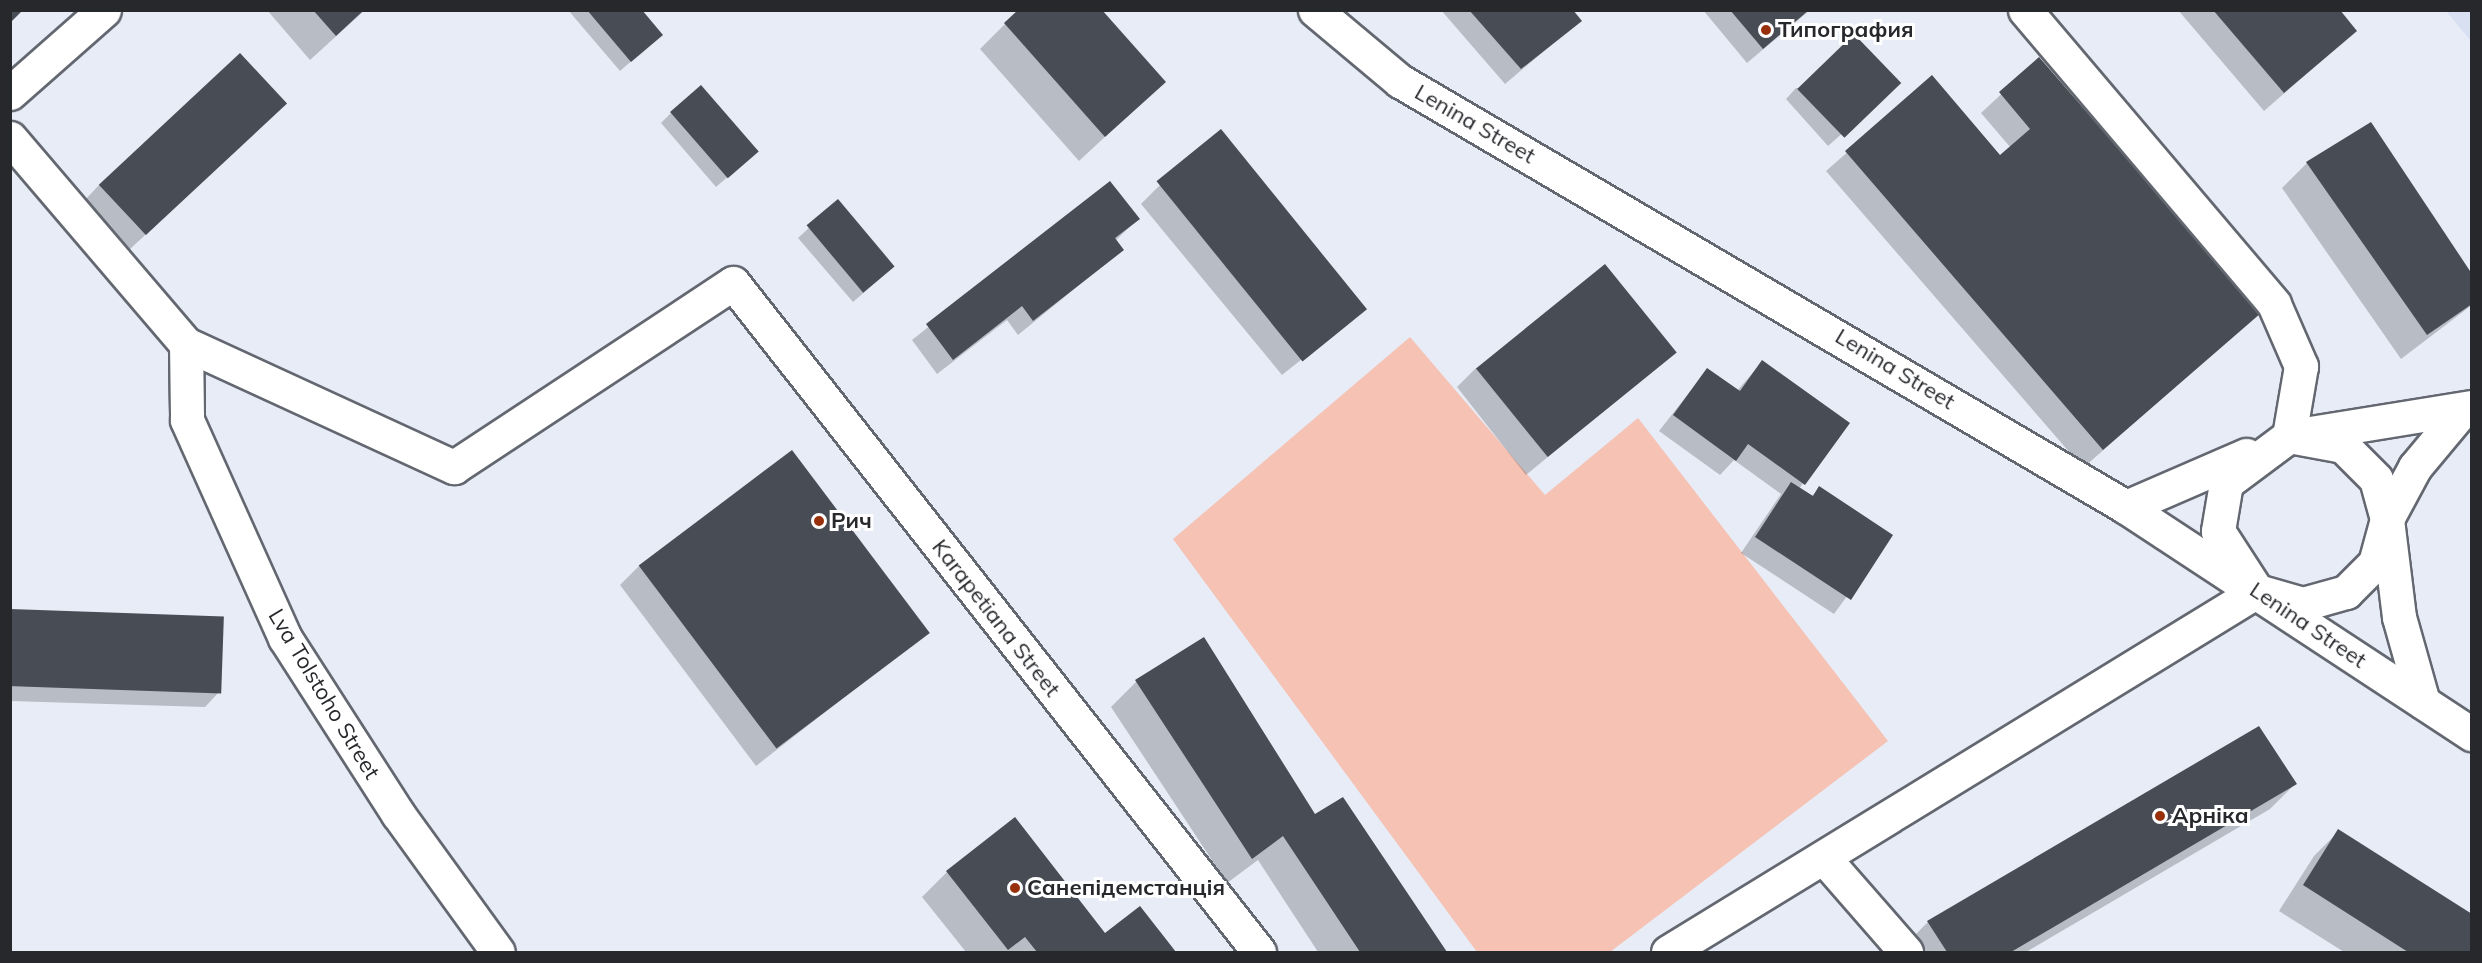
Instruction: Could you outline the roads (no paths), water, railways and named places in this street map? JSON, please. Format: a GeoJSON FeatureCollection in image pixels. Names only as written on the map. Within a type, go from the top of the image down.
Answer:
{"type":"FeatureCollection","features":[{"type":"Feature","properties":{"kind":"street"},"geometry":{"type":"LineString","coordinates":[[10,93],[104,10]]}},
{"type":"Feature","properties":{"kind":"street","name":"Lenina Street"},"geometry":{"type":"LineString","coordinates":[[1316,10],[1400,81],[2127,507],[2472,734]]}},
{"type":"Feature","properties":{"kind":"street"},"geometry":{"type":"LineString","coordinates":[[2025,10],[2274,304],[2301,366],[2289,436],[2226,483],[2218,531],[2257,591],[2303,604],[2346,592],[2375,563],[2387,519],[2415,467],[2466,410]]}},
{"type":"Feature","properties":{"kind":"street"},"geometry":{"type":"LineString","coordinates":[[10,138],[186,344]]}},
{"type":"Feature","properties":{"kind":"street","name":"Karapetiana Street"},"geometry":{"type":"LineString","coordinates":[[186,344],[454,467],[733,283],[1258,952]]}},
{"type":"Feature","properties":{"kind":"street","name":"Lva Tolstoho Street"},"geometry":{"type":"LineString","coordinates":[[186,344],[187,420],[285,638],[398,814],[498,952]]}},
{"type":"Feature","properties":{"kind":"street"},"geometry":{"type":"LineString","coordinates":[[2127,507],[2289,436],[2466,410]]}},
{"type":"Feature","properties":{"kind":"street"},"geometry":{"type":"LineString","coordinates":[[2289,436],[2343,446],[2376,479],[2387,519],[2399,617],[2423,702]]}},
{"type":"Feature","properties":{"kind":"street"},"geometry":{"type":"LineString","coordinates":[[1668,952],[2257,591]]}},
{"type":"Feature","properties":{"kind":"street"},"geometry":{"type":"LineString","coordinates":[[1824,858],[1906,952]]}},
{"type":"Feature","properties":{"kind":"place","name":"Типография"},"geometry":{"type":"Point","coordinates":[1766,30]}},
{"type":"Feature","properties":{"kind":"place","name":"Рич"},"geometry":{"type":"Point","coordinates":[819,521]}},
{"type":"Feature","properties":{"kind":"place","name":"Арніка"},"geometry":{"type":"Point","coordinates":[2160,816]}},
{"type":"Feature","properties":{"kind":"place","name":"Санепідемстанція"},"geometry":{"type":"Point","coordinates":[1015,888]}}]}
